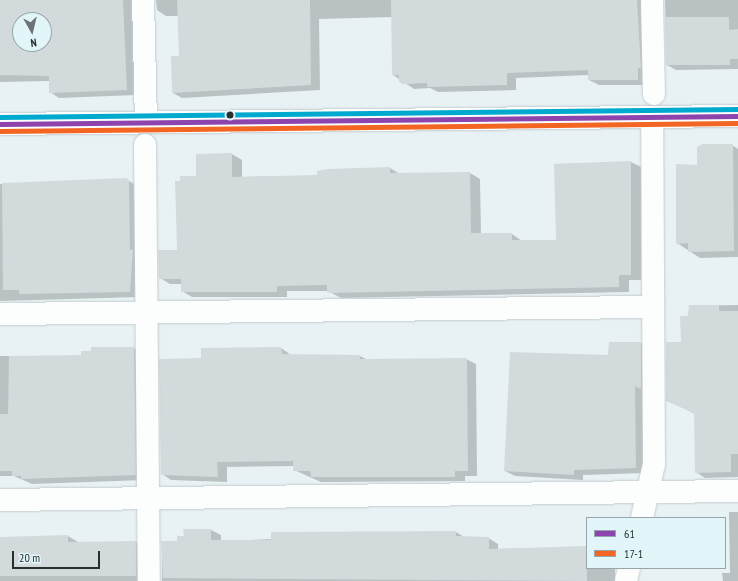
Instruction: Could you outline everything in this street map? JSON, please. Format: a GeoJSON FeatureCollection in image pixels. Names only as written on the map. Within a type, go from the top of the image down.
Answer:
{"type":"FeatureCollection","features":[{"type":"Feature","properties":{"kind":"street"},"geometry":{"type":"LineString","coordinates":[[144,0],[146,122]]}},
{"type":"Feature","properties":{"kind":"street"},"geometry":{"type":"LineString","coordinates":[[652,0],[654,94]]}},
{"type":"Feature","properties":{"kind":"street"},"geometry":{"type":"LineString","coordinates":[[0,124],[738,116]]}},
{"type":"Feature","properties":{"kind":"street"},"geometry":{"type":"LineString","coordinates":[[642,517],[654,464],[651,307],[652,117]]}},
{"type":"Feature","properties":{"kind":"street"},"geometry":{"type":"LineString","coordinates":[[145,145],[150,581]]}},
{"type":"Feature","properties":{"kind":"street"},"geometry":{"type":"LineString","coordinates":[[0,314],[651,307]]}},
{"type":"Feature","properties":{"kind":"street"},"geometry":{"type":"LineString","coordinates":[[0,500],[738,491]]}},
{"type":"Feature","properties":{"kind":"street"},"geometry":{"type":"LineString","coordinates":[[626,581],[629,569]]}},
{"type":"Feature","properties":{"kind":"building"},"geometry":{"type":"Polygon","coordinates":[[[0,0],[123,0],[127,90],[49,93],[49,76],[0,75],[0,0]]]}},
{"type":"Feature","properties":{"kind":"building"},"geometry":{"type":"Polygon","coordinates":[[[177,0],[310,0],[311,85],[172,93],[171,56],[179,56],[177,0]]]}},
{"type":"Feature","properties":{"kind":"building"},"geometry":{"type":"Polygon","coordinates":[[[391,0],[637,0],[641,68],[638,68],[638,80],[588,80],[588,70],[507,73],[507,85],[427,87],[427,83],[403,84],[399,82],[399,75],[392,75],[391,0]]]}},
{"type":"Feature","properties":{"kind":"building"},"geometry":{"type":"Polygon","coordinates":[[[665,17],[729,17],[729,30],[738,29],[738,59],[730,59],[730,65],[666,65],[665,17]]]}},
{"type":"Feature","properties":{"kind":"building"},"geometry":{"type":"Polygon","coordinates":[[[703,144],[733,144],[734,251],[688,252],[688,243],[676,244],[676,164],[697,165],[697,147],[703,144]]]}},
{"type":"Feature","properties":{"kind":"building"},"geometry":{"type":"Polygon","coordinates":[[[232,153],[232,177],[317,175],[317,171],[328,169],[390,167],[390,173],[470,172],[471,233],[512,233],[512,240],[556,240],[554,164],[631,161],[631,275],[619,275],[619,287],[330,293],[327,292],[327,285],[277,286],[277,292],[181,292],[181,279],[159,279],[158,250],[177,250],[175,181],[180,181],[180,176],[196,176],[196,154],[232,153]]]}},
{"type":"Feature","properties":{"kind":"building"},"geometry":{"type":"Polygon","coordinates":[[[126,178],[129,180],[130,250],[133,250],[130,292],[19,294],[19,290],[3,290],[2,183],[126,178]]]}},
{"type":"Feature","properties":{"kind":"building"},"geometry":{"type":"Polygon","coordinates":[[[689,305],[719,305],[719,311],[738,311],[738,454],[731,454],[731,472],[695,473],[694,413],[666,401],[666,342],[681,342],[680,316],[688,316],[689,305]]]}},
{"type":"Feature","properties":{"kind":"building"},"geometry":{"type":"Polygon","coordinates":[[[609,342],[641,342],[641,389],[635,386],[636,468],[574,470],[574,475],[504,471],[510,352],[608,355],[609,342]]]}},
{"type":"Feature","properties":{"kind":"building"},"geometry":{"type":"Polygon","coordinates":[[[91,347],[134,347],[136,475],[21,479],[21,476],[12,476],[12,471],[0,471],[0,414],[8,414],[9,356],[81,355],[81,351],[91,351],[91,347]]]}},
{"type":"Feature","properties":{"kind":"building"},"geometry":{"type":"Polygon","coordinates":[[[281,347],[282,354],[360,355],[360,359],[467,358],[468,471],[455,471],[455,477],[311,477],[310,471],[293,471],[293,461],[217,462],[218,477],[161,475],[159,359],[201,358],[201,348],[281,347]]]}},
{"type":"Feature","properties":{"kind":"building"},"geometry":{"type":"Polygon","coordinates":[[[183,529],[211,529],[211,540],[271,540],[271,532],[456,531],[456,536],[489,537],[489,549],[586,546],[587,581],[163,578],[161,541],[177,541],[177,536],[184,536],[183,529]]]}},
{"type":"Feature","properties":{"kind":"building"},"geometry":{"type":"Polygon","coordinates":[[[68,535],[68,542],[136,541],[136,576],[0,576],[0,537],[68,535]]]}},
{"type":"Feature","properties":{"kind":"transit line"},"geometry":{"type":"LineString","coordinates":[[0,117],[738,109]]}},
{"type":"Feature","properties":{"kind":"transit line","name":"61"},"geometry":{"type":"LineString","coordinates":[[0,124],[738,116]]}},
{"type":"Feature","properties":{"kind":"transit line","name":"17-1"},"geometry":{"type":"LineString","coordinates":[[0,131],[738,123]]}}]}
